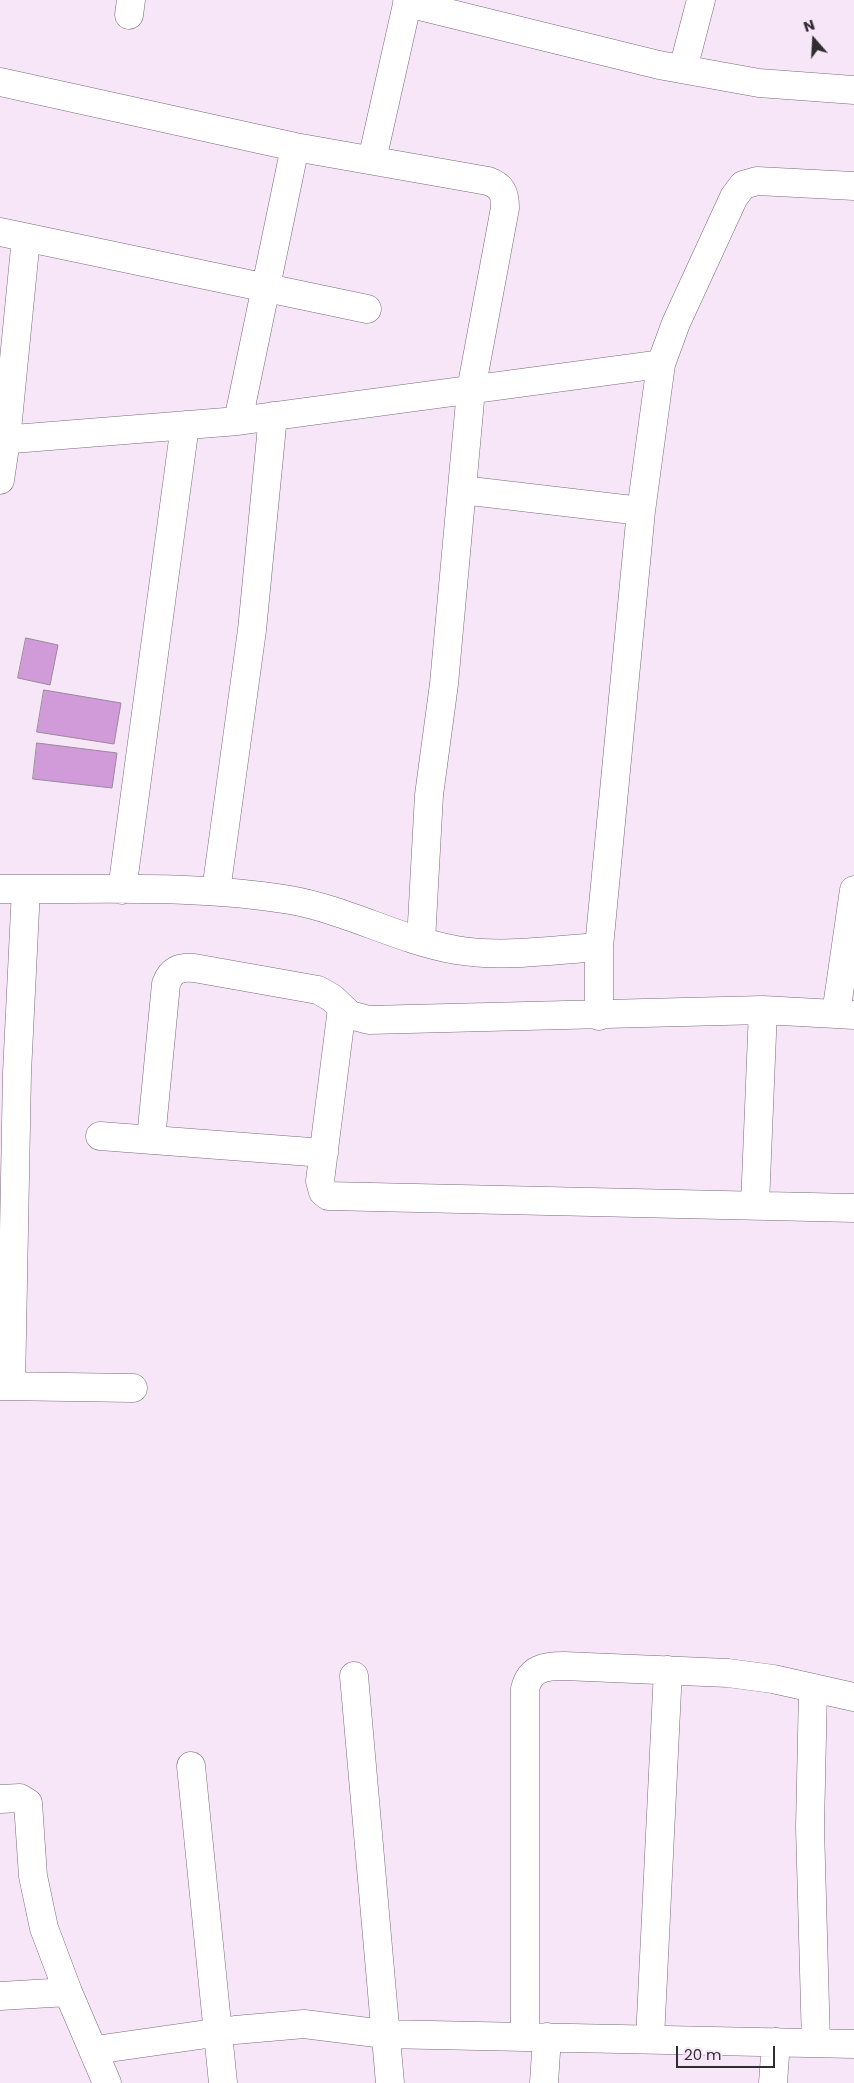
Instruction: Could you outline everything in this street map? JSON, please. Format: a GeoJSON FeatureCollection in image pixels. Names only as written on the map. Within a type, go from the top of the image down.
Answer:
{"type":"FeatureCollection","features":[{"type":"Feature","properties":{"kind":"street"},"geometry":{"type":"LineString","coordinates":[[684,69],[701,0]]}},
{"type":"Feature","properties":{"kind":"street"},"geometry":{"type":"LineString","coordinates":[[372,160],[408,1],[684,69],[759,82],[854,90]]}},
{"type":"Feature","properties":{"kind":"street"},"geometry":{"type":"LineString","coordinates":[[0,82],[295,147],[488,181],[500,187],[503,192],[504,208],[472,390],[444,684],[429,795],[421,941]]}},
{"type":"Feature","properties":{"kind":"street"},"geometry":{"type":"LineString","coordinates":[[238,421],[295,147]]}},
{"type":"Feature","properties":{"kind":"street"},"geometry":{"type":"LineString","coordinates":[[599,1016],[599,947],[641,511],[661,364],[676,323],[734,197],[743,184],[757,181],[854,186]]}},
{"type":"Feature","properties":{"kind":"street"},"geometry":{"type":"LineString","coordinates":[[0,232],[367,309]]}},
{"type":"Feature","properties":{"kind":"street"},"geometry":{"type":"LineString","coordinates":[[0,480],[26,238]]}},
{"type":"Feature","properties":{"kind":"street"},"geometry":{"type":"LineString","coordinates":[[3,440],[238,421],[661,364]]}},
{"type":"Feature","properties":{"kind":"street"},"geometry":{"type":"LineString","coordinates":[[216,891],[252,630],[272,416]]}},
{"type":"Feature","properties":{"kind":"street"},"geometry":{"type":"LineString","coordinates":[[122,890],[185,425]]}},
{"type":"Feature","properties":{"kind":"street"},"geometry":{"type":"LineString","coordinates":[[462,490],[641,511]]}},
{"type":"Feature","properties":{"kind":"street"},"geometry":{"type":"LineString","coordinates":[[133,1388],[5,1386],[17,1073],[13,889],[216,891],[256,895],[320,906],[421,941],[456,950],[484,953],[599,947]]}},
{"type":"Feature","properties":{"kind":"street"},"geometry":{"type":"LineString","coordinates":[[151,1139],[166,984],[174,971],[180,968],[194,968],[318,990],[332,998],[350,1015],[369,1020],[599,1016],[763,1010],[845,1015],[854,890]]}},
{"type":"Feature","properties":{"kind":"street"},"geometry":{"type":"LineString","coordinates":[[342,1008],[321,1187],[328,1196],[854,1208]]}},
{"type":"Feature","properties":{"kind":"street"},"geometry":{"type":"LineString","coordinates":[[755,1205],[763,1010]]}},
{"type":"Feature","properties":{"kind":"street"},"geometry":{"type":"LineString","coordinates":[[100,1136],[324,1153]]}},
{"type":"Feature","properties":{"kind":"street"},"geometry":{"type":"LineString","coordinates":[[544,2083],[536,2036],[525,1688],[527,1678],[540,1668],[552,1666],[668,1670],[728,1673],[773,1679],[814,1690],[853,1691]]}},
{"type":"Feature","properties":{"kind":"street"},"geometry":{"type":"LineString","coordinates":[[650,2039],[668,1670]]}},
{"type":"Feature","properties":{"kind":"street"},"geometry":{"type":"LineString","coordinates":[[354,1676],[384,2034],[390,2083]]}},
{"type":"Feature","properties":{"kind":"street"},"geometry":{"type":"LineString","coordinates":[[814,1690],[810,1828],[816,2043]]}},
{"type":"Feature","properties":{"kind":"street"},"geometry":{"type":"LineString","coordinates":[[191,1766],[224,2083]]}},
{"type":"Feature","properties":{"kind":"street"},"geometry":{"type":"LineString","coordinates":[[0,1799],[25,1799],[29,1807],[36,1898],[44,1928],[68,1992],[95,2050],[107,2083]]}},
{"type":"Feature","properties":{"kind":"street"},"geometry":{"type":"LineString","coordinates":[[0,1996],[68,1992]]}},
{"type":"Feature","properties":{"kind":"street"},"geometry":{"type":"LineString","coordinates":[[95,2050],[304,2024],[384,2034],[854,2044]]}},
{"type":"Feature","properties":{"kind":"street"},"geometry":{"type":"LineString","coordinates":[[773,2083],[776,2042]]}},
{"type":"Feature","properties":{"kind":"building"},"geometry":{"type":"Polygon","coordinates":[[[26,638],[58,645],[50,685],[18,678],[26,638]]]}},
{"type":"Feature","properties":{"kind":"building"},"geometry":{"type":"Polygon","coordinates":[[[44,690],[121,703],[114,744],[37,732],[44,690]]]}},
{"type":"Feature","properties":{"kind":"building"},"geometry":{"type":"Polygon","coordinates":[[[37,743],[117,753],[112,788],[33,779],[37,743]]]}}]}
